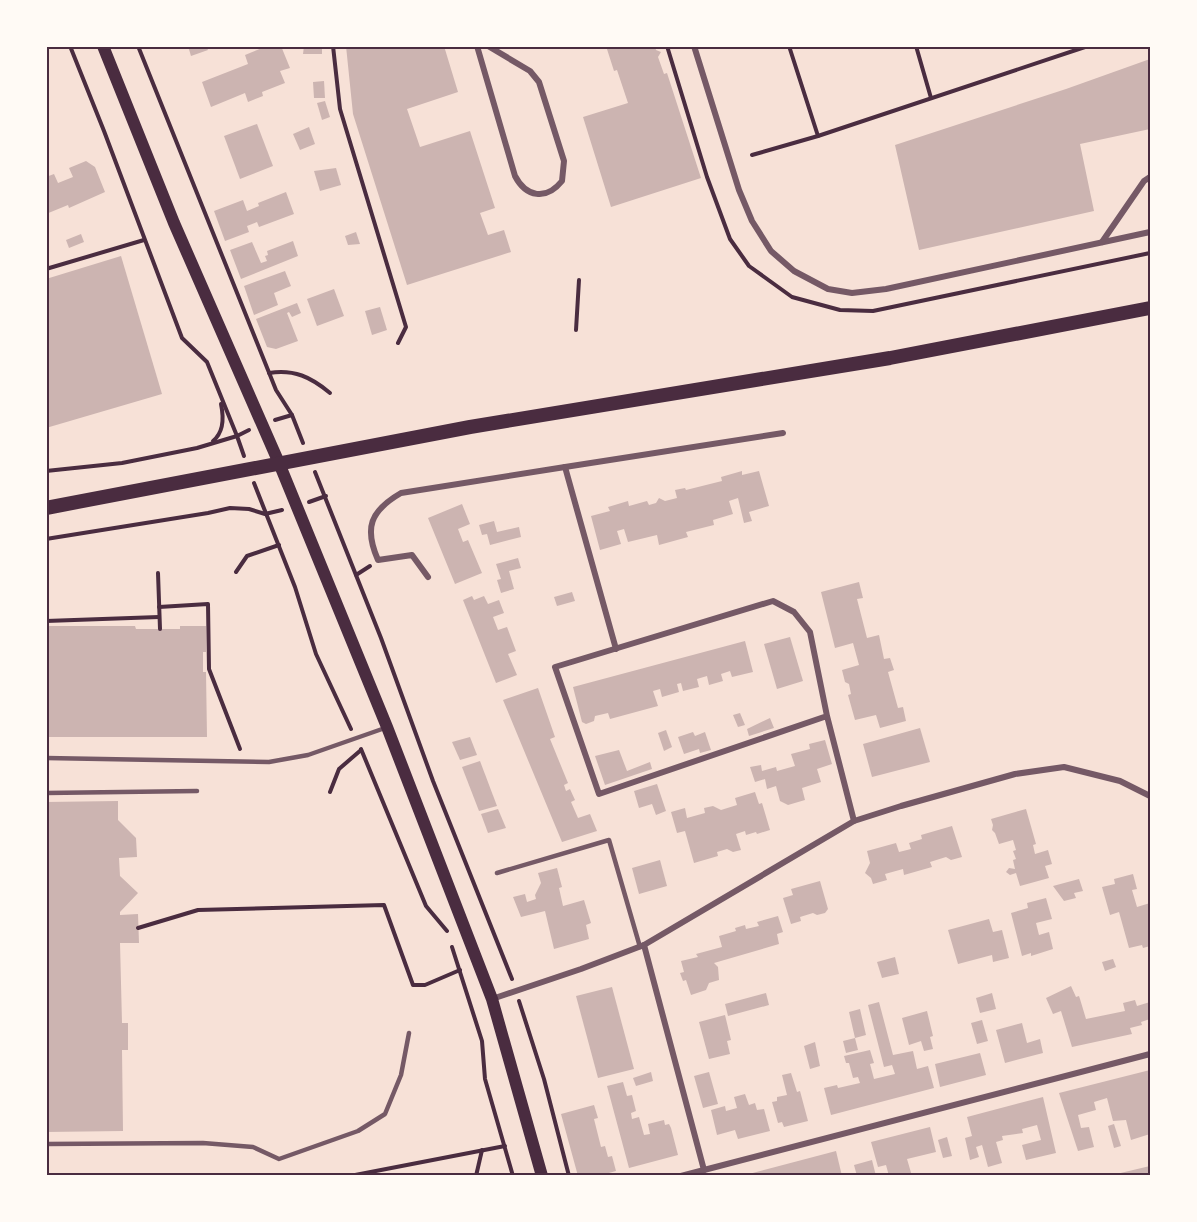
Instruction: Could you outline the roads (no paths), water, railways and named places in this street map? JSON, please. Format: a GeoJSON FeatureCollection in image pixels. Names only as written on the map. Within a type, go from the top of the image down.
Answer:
{"type":"FeatureCollection","features":[{"type":"Feature","properties":{"kind":"main road"},"geometry":{"type":"LineString","coordinates":[[103,46],[178,233],[279,463],[387,727],[492,999],[542,1176]]}},
{"type":"Feature","properties":{"kind":"main road"},"geometry":{"type":"LineString","coordinates":[[46,508],[470,427],[890,358],[1150,308]]}},
{"type":"Feature","properties":{"kind":"street"},"geometry":{"type":"LineString","coordinates":[[477,46],[515,176],[525,190],[533,194],[549,193],[562,181],[564,161],[539,82],[530,71],[488,46]]}},
{"type":"Feature","properties":{"kind":"street"},"geometry":{"type":"LineString","coordinates":[[694,46],[739,190],[752,221],[771,251],[805,278],[828,289],[852,293],[886,289],[1150,232]]}},
{"type":"Feature","properties":{"kind":"street"},"geometry":{"type":"LineString","coordinates":[[1101,242],[1144,181],[1150,177]]}},
{"type":"Feature","properties":{"kind":"street"},"geometry":{"type":"LineString","coordinates":[[428,577],[412,555],[378,560],[370,544],[375,514],[386,502],[401,493],[783,433]]}},
{"type":"Feature","properties":{"kind":"street"},"geometry":{"type":"LineString","coordinates":[[565,467],[616,649]]}},
{"type":"Feature","properties":{"kind":"street"},"geometry":{"type":"LineString","coordinates":[[827,716],[599,794],[555,667],[773,601],[794,612],[810,632],[827,716],[854,821]]}},
{"type":"Feature","properties":{"kind":"street"},"geometry":{"type":"LineString","coordinates":[[492,999],[642,946],[854,821],[1015,774],[1064,767],[1120,781],[1150,796]]}},
{"type":"Feature","properties":{"kind":"street"},"geometry":{"type":"LineString","coordinates":[[642,946],[704,1170]]}},
{"type":"Feature","properties":{"kind":"street"},"geometry":{"type":"LineString","coordinates":[[681,1176],[1150,1054]]}},
{"type":"Feature","properties":{"kind":"lane"},"geometry":{"type":"LineString","coordinates":[[46,758],[269,762],[289,760],[387,727]]}},
{"type":"Feature","properties":{"kind":"lane"},"geometry":{"type":"LineString","coordinates":[[46,793],[196,791]]}},
{"type":"Feature","properties":{"kind":"lane"},"geometry":{"type":"LineString","coordinates":[[497,873],[609,840],[642,946]]}},
{"type":"Feature","properties":{"kind":"lane"},"geometry":{"type":"LineString","coordinates":[[46,1144],[203,1143],[253,1147],[279,1159],[293,1155],[358,1131],[385,1114],[401,1075],[409,1033]]}}]}
